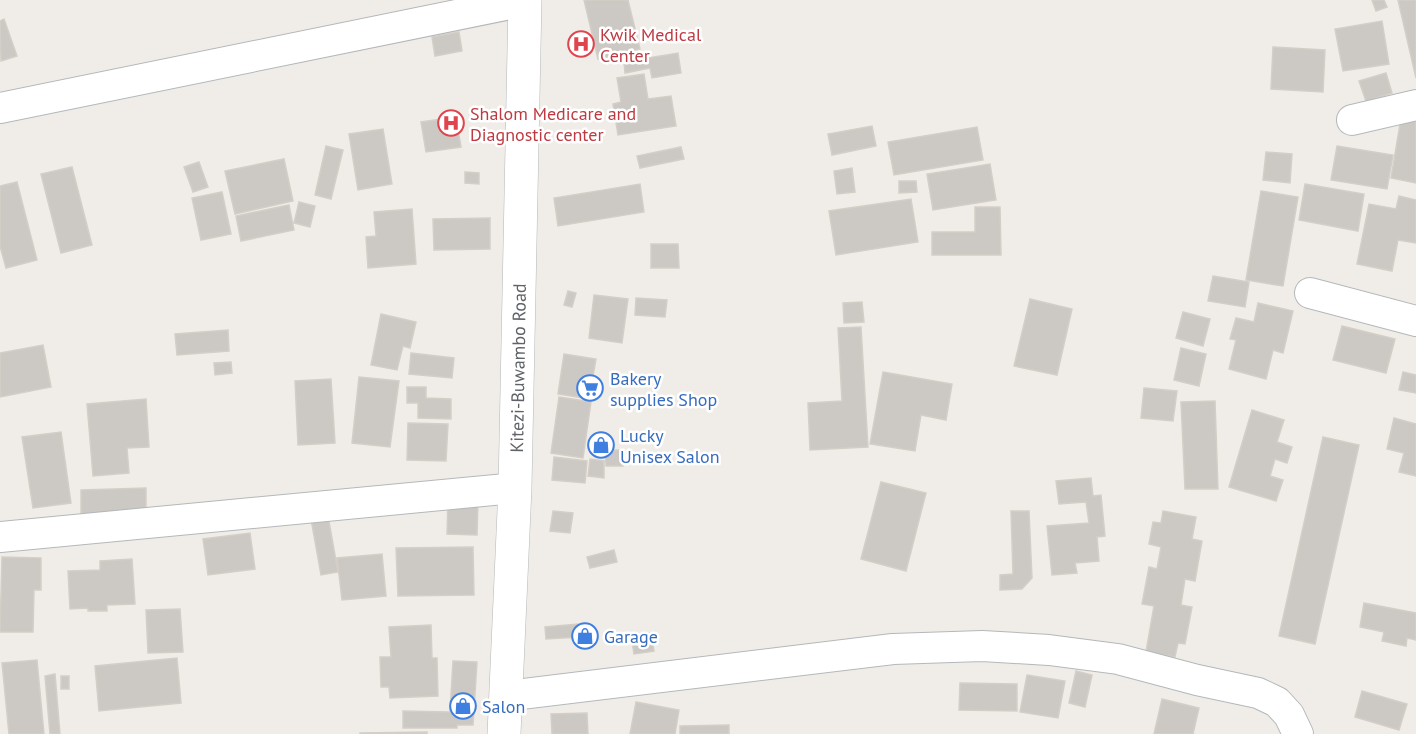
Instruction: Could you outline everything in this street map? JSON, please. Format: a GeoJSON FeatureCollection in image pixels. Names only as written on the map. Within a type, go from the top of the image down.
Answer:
{"type":"FeatureCollection","features":[{"type":"Feature","properties":{"kind":"street"},"geometry":{"type":"LineString","coordinates":[[0,108],[525,0]]}},
{"type":"Feature","properties":{"kind":"street","name":"Kitezi-Buwambo Road"},"geometry":{"type":"LineString","coordinates":[[504,734],[515,488],[525,0]]}},
{"type":"Feature","properties":{"kind":"street"},"geometry":{"type":"LineString","coordinates":[[1352,120],[1416,105]]}},
{"type":"Feature","properties":{"kind":"street"},"geometry":{"type":"LineString","coordinates":[[1310,293],[1416,321]]}},
{"type":"Feature","properties":{"kind":"street"},"geometry":{"type":"LineString","coordinates":[[0,537],[515,488]]}},
{"type":"Feature","properties":{"kind":"street"},"geometry":{"type":"LineString","coordinates":[[506,696],[893,649],[1005,647],[1118,659],[1258,693],[1277,702],[1289,715],[1298,734]]}},
{"type":"Feature","properties":{"kind":"building"},"geometry":{"type":"Polygon","coordinates":[[[584,0],[628,0],[640,49],[598,59],[584,0]]]}},
{"type":"Feature","properties":{"kind":"building"},"geometry":{"type":"Polygon","coordinates":[[[1372,0],[1384,0],[1387,7],[1376,11],[1372,0]]]}},
{"type":"Feature","properties":{"kind":"building"},"geometry":{"type":"Polygon","coordinates":[[[1398,0],[1416,0],[1416,78],[1398,0]]]}},
{"type":"Feature","properties":{"kind":"building"},"geometry":{"type":"Polygon","coordinates":[[[4,19],[17,56],[1,61],[0,21],[4,19]]]}},
{"type":"Feature","properties":{"kind":"building"},"geometry":{"type":"Polygon","coordinates":[[[1382,21],[1389,64],[1343,71],[1335,29],[1382,21]]]}},
{"type":"Feature","properties":{"kind":"building"},"geometry":{"type":"Polygon","coordinates":[[[459,32],[462,51],[435,56],[432,37],[459,32]]]}},
{"type":"Feature","properties":{"kind":"building"},"geometry":{"type":"Polygon","coordinates":[[[1273,47],[1325,50],[1323,92],[1271,89],[1273,47]]]}},
{"type":"Feature","properties":{"kind":"building"},"geometry":{"type":"Polygon","coordinates":[[[678,53],[681,73],[652,78],[650,68],[625,73],[624,62],[678,53]]]}},
{"type":"Feature","properties":{"kind":"building"},"geometry":{"type":"Polygon","coordinates":[[[1386,73],[1392,93],[1366,101],[1359,81],[1386,73]]]}},
{"type":"Feature","properties":{"kind":"building"},"geometry":{"type":"Polygon","coordinates":[[[644,74],[648,99],[671,96],[676,126],[618,135],[613,104],[621,102],[617,78],[644,74]]]}},
{"type":"Feature","properties":{"kind":"building"},"geometry":{"type":"Polygon","coordinates":[[[456,117],[461,147],[426,152],[421,122],[456,117]]]}},
{"type":"Feature","properties":{"kind":"building"},"geometry":{"type":"Polygon","coordinates":[[[1401,118],[1416,121],[1416,183],[1391,178],[1401,118]]]}},
{"type":"Feature","properties":{"kind":"building"},"geometry":{"type":"Polygon","coordinates":[[[872,126],[876,146],[832,155],[828,134],[872,126]]]}},
{"type":"Feature","properties":{"kind":"building"},"geometry":{"type":"Polygon","coordinates":[[[977,127],[983,160],[894,175],[888,142],[977,127]]]}},
{"type":"Feature","properties":{"kind":"building"},"geometry":{"type":"Polygon","coordinates":[[[383,129],[392,184],[358,190],[349,134],[383,129]]]}},
{"type":"Feature","properties":{"kind":"building"},"geometry":{"type":"Polygon","coordinates":[[[326,146],[343,150],[331,199],[315,195],[326,146]]]}},
{"type":"Feature","properties":{"kind":"building"},"geometry":{"type":"Polygon","coordinates":[[[1337,146],[1393,155],[1387,189],[1331,180],[1337,146]]]}},
{"type":"Feature","properties":{"kind":"building"},"geometry":{"type":"Polygon","coordinates":[[[681,147],[684,159],[640,168],[637,156],[681,147]]]}},
{"type":"Feature","properties":{"kind":"building"},"geometry":{"type":"Polygon","coordinates":[[[1266,152],[1292,154],[1290,183],[1263,180],[1266,152]]]}},
{"type":"Feature","properties":{"kind":"building"},"geometry":{"type":"Polygon","coordinates":[[[284,159],[293,201],[235,214],[225,171],[284,159]]]}},
{"type":"Feature","properties":{"kind":"building"},"geometry":{"type":"Polygon","coordinates":[[[199,162],[208,187],[193,192],[184,167],[199,162]]]}},
{"type":"Feature","properties":{"kind":"building"},"geometry":{"type":"Polygon","coordinates":[[[990,164],[996,200],[933,210],[927,174],[990,164]]]}},
{"type":"Feature","properties":{"kind":"building"},"geometry":{"type":"Polygon","coordinates":[[[72,167],[92,245],[61,253],[41,174],[72,167]]]}},
{"type":"Feature","properties":{"kind":"building"},"geometry":{"type":"Polygon","coordinates":[[[852,168],[855,192],[837,194],[834,171],[852,168]]]}},
{"type":"Feature","properties":{"kind":"building"},"geometry":{"type":"Polygon","coordinates":[[[465,172],[479,173],[479,184],[465,183],[465,172]]]}},
{"type":"Feature","properties":{"kind":"building"},"geometry":{"type":"Polygon","coordinates":[[[899,181],[916,181],[917,192],[899,193],[899,181]]]}},
{"type":"Feature","properties":{"kind":"building"},"geometry":{"type":"Polygon","coordinates":[[[17,182],[37,260],[6,268],[0,246],[0,186],[17,182]]]}},
{"type":"Feature","properties":{"kind":"building"},"geometry":{"type":"Polygon","coordinates":[[[640,184],[644,212],[558,226],[554,198],[640,184]]]}},
{"type":"Feature","properties":{"kind":"building"},"geometry":{"type":"Polygon","coordinates":[[[1305,184],[1364,194],[1358,231],[1299,220],[1305,184]]]}},
{"type":"Feature","properties":{"kind":"building"},"geometry":{"type":"Polygon","coordinates":[[[1261,191],[1298,197],[1283,286],[1246,280],[1261,191]]]}},
{"type":"Feature","properties":{"kind":"building"},"geometry":{"type":"Polygon","coordinates":[[[222,192],[231,234],[201,240],[192,198],[222,192]]]}},
{"type":"Feature","properties":{"kind":"building"},"geometry":{"type":"Polygon","coordinates":[[[1399,196],[1416,200],[1416,243],[1398,240],[1392,271],[1357,264],[1369,204],[1396,209],[1399,196]]]}},
{"type":"Feature","properties":{"kind":"building"},"geometry":{"type":"Polygon","coordinates":[[[911,199],[918,242],[836,255],[829,211],[911,199]]]}},
{"type":"Feature","properties":{"kind":"building"},"geometry":{"type":"Polygon","coordinates":[[[299,202],[315,206],[310,227],[294,223],[299,202]]]}},
{"type":"Feature","properties":{"kind":"building"},"geometry":{"type":"Polygon","coordinates":[[[289,205],[294,230],[241,241],[236,216],[289,205]]]}},
{"type":"Feature","properties":{"kind":"building"},"geometry":{"type":"Polygon","coordinates":[[[975,207],[1000,207],[1001,255],[932,255],[932,232],[975,232],[975,207]]]}},
{"type":"Feature","properties":{"kind":"building"},"geometry":{"type":"Polygon","coordinates":[[[412,209],[416,264],[368,268],[366,237],[376,236],[374,212],[412,209]]]}},
{"type":"Feature","properties":{"kind":"building"},"geometry":{"type":"Polygon","coordinates":[[[490,218],[490,249],[434,250],[433,219],[490,218]]]}},
{"type":"Feature","properties":{"kind":"building"},"geometry":{"type":"Polygon","coordinates":[[[651,244],[678,244],[679,268],[651,268],[651,244]]]}},
{"type":"Feature","properties":{"kind":"building"},"geometry":{"type":"Polygon","coordinates":[[[1213,276],[1249,282],[1245,307],[1208,301],[1213,276]]]}},
{"type":"Feature","properties":{"kind":"building"},"geometry":{"type":"Polygon","coordinates":[[[568,291],[576,293],[572,307],[564,305],[568,291]]]}},
{"type":"Feature","properties":{"kind":"building"},"geometry":{"type":"Polygon","coordinates":[[[594,295],[628,299],[622,343],[589,338],[594,295]]]}},
{"type":"Feature","properties":{"kind":"building"},"geometry":{"type":"Polygon","coordinates":[[[636,298],[667,300],[665,317],[635,315],[636,298]]]}},
{"type":"Feature","properties":{"kind":"building"},"geometry":{"type":"Polygon","coordinates":[[[1030,299],[1072,309],[1057,375],[1014,366],[1030,299]]]}},
{"type":"Feature","properties":{"kind":"building"},"geometry":{"type":"Polygon","coordinates":[[[862,302],[864,322],[844,323],[843,303],[862,302]]]}},
{"type":"Feature","properties":{"kind":"building"},"geometry":{"type":"Polygon","coordinates":[[[1258,303],[1293,311],[1283,353],[1273,350],[1266,379],[1229,369],[1236,340],[1230,339],[1236,318],[1254,322],[1258,303]]]}},
{"type":"Feature","properties":{"kind":"building"},"geometry":{"type":"Polygon","coordinates":[[[1183,312],[1210,319],[1203,346],[1176,338],[1183,312]]]}},
{"type":"Feature","properties":{"kind":"building"},"geometry":{"type":"Polygon","coordinates":[[[381,314],[416,322],[410,348],[403,346],[397,370],[371,365],[381,314]]]}},
{"type":"Feature","properties":{"kind":"building"},"geometry":{"type":"Polygon","coordinates":[[[1342,326],[1395,339],[1386,373],[1333,360],[1342,326]]]}},
{"type":"Feature","properties":{"kind":"building"},"geometry":{"type":"Polygon","coordinates":[[[861,327],[868,447],[810,450],[808,403],[842,401],[838,328],[861,327]]]}},
{"type":"Feature","properties":{"kind":"building"},"geometry":{"type":"Polygon","coordinates":[[[228,330],[229,351],[177,355],[175,334],[228,330]]]}},
{"type":"Feature","properties":{"kind":"building"},"geometry":{"type":"Polygon","coordinates":[[[43,345],[51,387],[0,397],[0,353],[43,345]]]}},
{"type":"Feature","properties":{"kind":"building"},"geometry":{"type":"Polygon","coordinates":[[[1181,348],[1206,354],[1199,386],[1174,380],[1181,348]]]}},
{"type":"Feature","properties":{"kind":"building"},"geometry":{"type":"Polygon","coordinates":[[[411,353],[454,358],[452,378],[409,374],[411,353]]]}},
{"type":"Feature","properties":{"kind":"building"},"geometry":{"type":"Polygon","coordinates":[[[564,354],[596,359],[589,399],[558,394],[564,354]]]}},
{"type":"Feature","properties":{"kind":"building"},"geometry":{"type":"Polygon","coordinates":[[[231,362],[232,373],[215,375],[214,363],[231,362]]]}},
{"type":"Feature","properties":{"kind":"building"},"geometry":{"type":"Polygon","coordinates":[[[883,372],[952,384],[946,420],[921,415],[915,451],[870,444],[883,372]]]}},
{"type":"Feature","properties":{"kind":"building"},"geometry":{"type":"Polygon","coordinates":[[[1403,372],[1416,375],[1416,393],[1399,390],[1403,372]]]}},
{"type":"Feature","properties":{"kind":"building"},"geometry":{"type":"Polygon","coordinates":[[[359,377],[399,381],[390,447],[352,443],[359,377]]]}},
{"type":"Feature","properties":{"kind":"building"},"geometry":{"type":"Polygon","coordinates":[[[331,379],[335,443],[298,445],[295,381],[331,379]]]}},
{"type":"Feature","properties":{"kind":"building"},"geometry":{"type":"Polygon","coordinates":[[[407,387],[426,387],[426,398],[451,399],[451,419],[418,418],[418,403],[407,403],[407,387]]]}},
{"type":"Feature","properties":{"kind":"building"},"geometry":{"type":"Polygon","coordinates":[[[1144,388],[1177,391],[1173,421],[1141,418],[1144,388]]]}},
{"type":"Feature","properties":{"kind":"building"},"geometry":{"type":"Polygon","coordinates":[[[559,397],[591,402],[583,458],[551,453],[559,397]]]}},
{"type":"Feature","properties":{"kind":"building"},"geometry":{"type":"Polygon","coordinates":[[[146,399],[149,447],[127,448],[129,473],[93,476],[87,404],[146,399]]]}},
{"type":"Feature","properties":{"kind":"building"},"geometry":{"type":"Polygon","coordinates":[[[1215,401],[1218,489],[1185,489],[1181,402],[1215,401]]]}},
{"type":"Feature","properties":{"kind":"building"},"geometry":{"type":"Polygon","coordinates":[[[1252,410],[1284,420],[1277,442],[1292,447],[1287,463],[1275,459],[1270,476],[1283,480],[1276,501],[1229,487],[1252,410]]]}},
{"type":"Feature","properties":{"kind":"building"},"geometry":{"type":"Polygon","coordinates":[[[1394,418],[1416,424],[1416,476],[1399,472],[1404,453],[1387,449],[1394,418]]]}},
{"type":"Feature","properties":{"kind":"building"},"geometry":{"type":"Polygon","coordinates":[[[408,423],[448,424],[446,461],[407,460],[408,423]]]}},
{"type":"Feature","properties":{"kind":"building"},"geometry":{"type":"Polygon","coordinates":[[[61,432],[71,503],[33,508],[22,437],[61,432]]]}},
{"type":"Feature","properties":{"kind":"building"},"geometry":{"type":"Polygon","coordinates":[[[1323,437],[1359,445],[1315,644],[1279,636],[1323,437]]]}},
{"type":"Feature","properties":{"kind":"building"},"geometry":{"type":"Polygon","coordinates":[[[605,450],[622,450],[623,466],[606,466],[605,450]]]}},
{"type":"Feature","properties":{"kind":"building"},"geometry":{"type":"Polygon","coordinates":[[[554,457],[587,461],[585,483],[552,480],[554,457]]]}},
{"type":"Feature","properties":{"kind":"building"},"geometry":{"type":"Polygon","coordinates":[[[590,459],[604,461],[604,478],[588,476],[590,459]]]}},
{"type":"Feature","properties":{"kind":"building"},"geometry":{"type":"Polygon","coordinates":[[[1091,478],[1093,496],[1101,495],[1105,536],[1097,537],[1099,561],[1075,563],[1077,573],[1052,575],[1047,526],[1089,523],[1086,502],[1059,504],[1056,481],[1091,478]]]}},
{"type":"Feature","properties":{"kind":"building"},"geometry":{"type":"Polygon","coordinates":[[[881,482],[926,493],[906,571],[861,559],[881,482]]]}},
{"type":"Feature","properties":{"kind":"building"},"geometry":{"type":"Polygon","coordinates":[[[146,488],[146,512],[81,514],[81,490],[146,488]]]}},
{"type":"Feature","properties":{"kind":"building"},"geometry":{"type":"Polygon","coordinates":[[[448,500],[478,501],[477,535],[447,534],[448,500]]]}},
{"type":"Feature","properties":{"kind":"building"},"geometry":{"type":"Polygon","coordinates":[[[553,511],[573,513],[570,533],[550,531],[553,511]]]}},
{"type":"Feature","properties":{"kind":"building"},"geometry":{"type":"Polygon","coordinates":[[[1011,511],[1029,511],[1032,578],[1022,589],[1000,590],[1000,575],[1013,574],[1011,511]]]}},
{"type":"Feature","properties":{"kind":"building"},"geometry":{"type":"Polygon","coordinates":[[[1163,511],[1196,517],[1192,539],[1202,541],[1195,581],[1185,579],[1181,605],[1192,607],[1185,644],[1178,643],[1175,657],[1146,652],[1154,606],[1142,604],[1149,567],[1157,569],[1161,547],[1149,544],[1153,522],[1161,523],[1163,511]]]}},
{"type":"Feature","properties":{"kind":"building"},"geometry":{"type":"Polygon","coordinates":[[[328,516],[338,572],[321,575],[311,519],[328,516]]]}},
{"type":"Feature","properties":{"kind":"building"},"geometry":{"type":"Polygon","coordinates":[[[250,533],[255,569],[208,575],[203,539],[250,533]]]}},
{"type":"Feature","properties":{"kind":"building"},"geometry":{"type":"Polygon","coordinates":[[[473,547],[474,595],[398,596],[396,548],[473,547]]]}},
{"type":"Feature","properties":{"kind":"building"},"geometry":{"type":"Polygon","coordinates":[[[614,550],[617,562],[590,568],[587,557],[614,550]]]}},
{"type":"Feature","properties":{"kind":"building"},"geometry":{"type":"Polygon","coordinates":[[[382,554],[386,596],[342,600],[337,558],[382,554]]]}},
{"type":"Feature","properties":{"kind":"building"},"geometry":{"type":"Polygon","coordinates":[[[2,557],[41,558],[41,590],[34,590],[33,632],[0,632],[2,557]]]}},
{"type":"Feature","properties":{"kind":"building"},"geometry":{"type":"Polygon","coordinates":[[[132,559],[135,604],[107,605],[107,611],[88,611],[88,608],[70,609],[68,571],[100,570],[100,561],[132,559]]]}},
{"type":"Feature","properties":{"kind":"building"},"geometry":{"type":"Polygon","coordinates":[[[1364,603],[1416,613],[1416,640],[1407,638],[1406,646],[1382,641],[1384,632],[1360,627],[1364,603]]]}},
{"type":"Feature","properties":{"kind":"building"},"geometry":{"type":"Polygon","coordinates":[[[180,609],[183,652],[148,653],[146,610],[180,609]]]}},
{"type":"Feature","properties":{"kind":"building"},"geometry":{"type":"Polygon","coordinates":[[[578,624],[579,637],[546,639],[545,627],[578,624]]]}},
{"type":"Feature","properties":{"kind":"building"},"geometry":{"type":"Polygon","coordinates":[[[431,625],[432,658],[437,658],[438,696],[390,698],[389,687],[381,687],[380,657],[391,657],[389,627],[431,625]]]}},
{"type":"Feature","properties":{"kind":"building"},"geometry":{"type":"Polygon","coordinates":[[[651,633],[654,651],[634,654],[631,635],[651,633]]]}},
{"type":"Feature","properties":{"kind":"building"},"geometry":{"type":"Polygon","coordinates":[[[177,658],[181,703],[99,711],[95,666],[177,658]]]}},
{"type":"Feature","properties":{"kind":"building"},"geometry":{"type":"Polygon","coordinates":[[[37,660],[44,734],[9,734],[2,663],[37,660]]]}},
{"type":"Feature","properties":{"kind":"building"},"geometry":{"type":"Polygon","coordinates":[[[453,661],[477,662],[473,725],[457,725],[457,728],[403,728],[403,711],[450,712],[453,661]]]}},
{"type":"Feature","properties":{"kind":"building"},"geometry":{"type":"Polygon","coordinates":[[[1076,671],[1092,675],[1085,707],[1069,703],[1076,671]]]}},
{"type":"Feature","properties":{"kind":"building"},"geometry":{"type":"Polygon","coordinates":[[[55,674],[60,734],[50,734],[45,676],[55,674]]]}},
{"type":"Feature","properties":{"kind":"building"},"geometry":{"type":"Polygon","coordinates":[[[1027,675],[1065,681],[1058,718],[1020,712],[1027,675]]]}},
{"type":"Feature","properties":{"kind":"building"},"geometry":{"type":"Polygon","coordinates":[[[61,676],[69,676],[69,689],[61,689],[61,676]]]}},
{"type":"Feature","properties":{"kind":"building"},"geometry":{"type":"Polygon","coordinates":[[[960,683],[1017,684],[1017,711],[959,710],[960,683]]]}},
{"type":"Feature","properties":{"kind":"building"},"geometry":{"type":"Polygon","coordinates":[[[1362,691],[1407,704],[1399,730],[1355,717],[1362,691]]]}},
{"type":"Feature","properties":{"kind":"building"},"geometry":{"type":"Polygon","coordinates":[[[1162,699],[1199,708],[1193,734],[1154,734],[1162,699]]]}},
{"type":"Feature","properties":{"kind":"building"},"geometry":{"type":"Polygon","coordinates":[[[636,702],[679,710],[675,734],[630,734],[636,702]]]}},
{"type":"Feature","properties":{"kind":"building"},"geometry":{"type":"Polygon","coordinates":[[[587,713],[588,734],[552,734],[551,714],[587,713]]]}},
{"type":"Feature","properties":{"kind":"building"},"geometry":{"type":"Polygon","coordinates":[[[729,725],[729,734],[680,734],[680,726],[729,725]]]}},
{"type":"Feature","properties":{"kind":"building"},"geometry":{"type":"Polygon","coordinates":[[[427,732],[427,734],[360,734],[360,733],[427,732]]]}},
{"type":"Feature","properties":{"kind":"place","name":"Kwik Medical Center"},"geometry":{"type":"Point","coordinates":[581,44]}},
{"type":"Feature","properties":{"kind":"place","name":"Shalom Medicare and Diagnostic center"},"geometry":{"type":"Point","coordinates":[451,123]}},
{"type":"Feature","properties":{"kind":"place","name":"Bakery supplies Shop"},"geometry":{"type":"Point","coordinates":[590,388]}},
{"type":"Feature","properties":{"kind":"place","name":"Lucky Unisex Salon"},"geometry":{"type":"Point","coordinates":[601,445]}},
{"type":"Feature","properties":{"kind":"place","name":"Garage"},"geometry":{"type":"Point","coordinates":[585,636]}},
{"type":"Feature","properties":{"kind":"place","name":"Salon"},"geometry":{"type":"Point","coordinates":[463,706]}}]}
